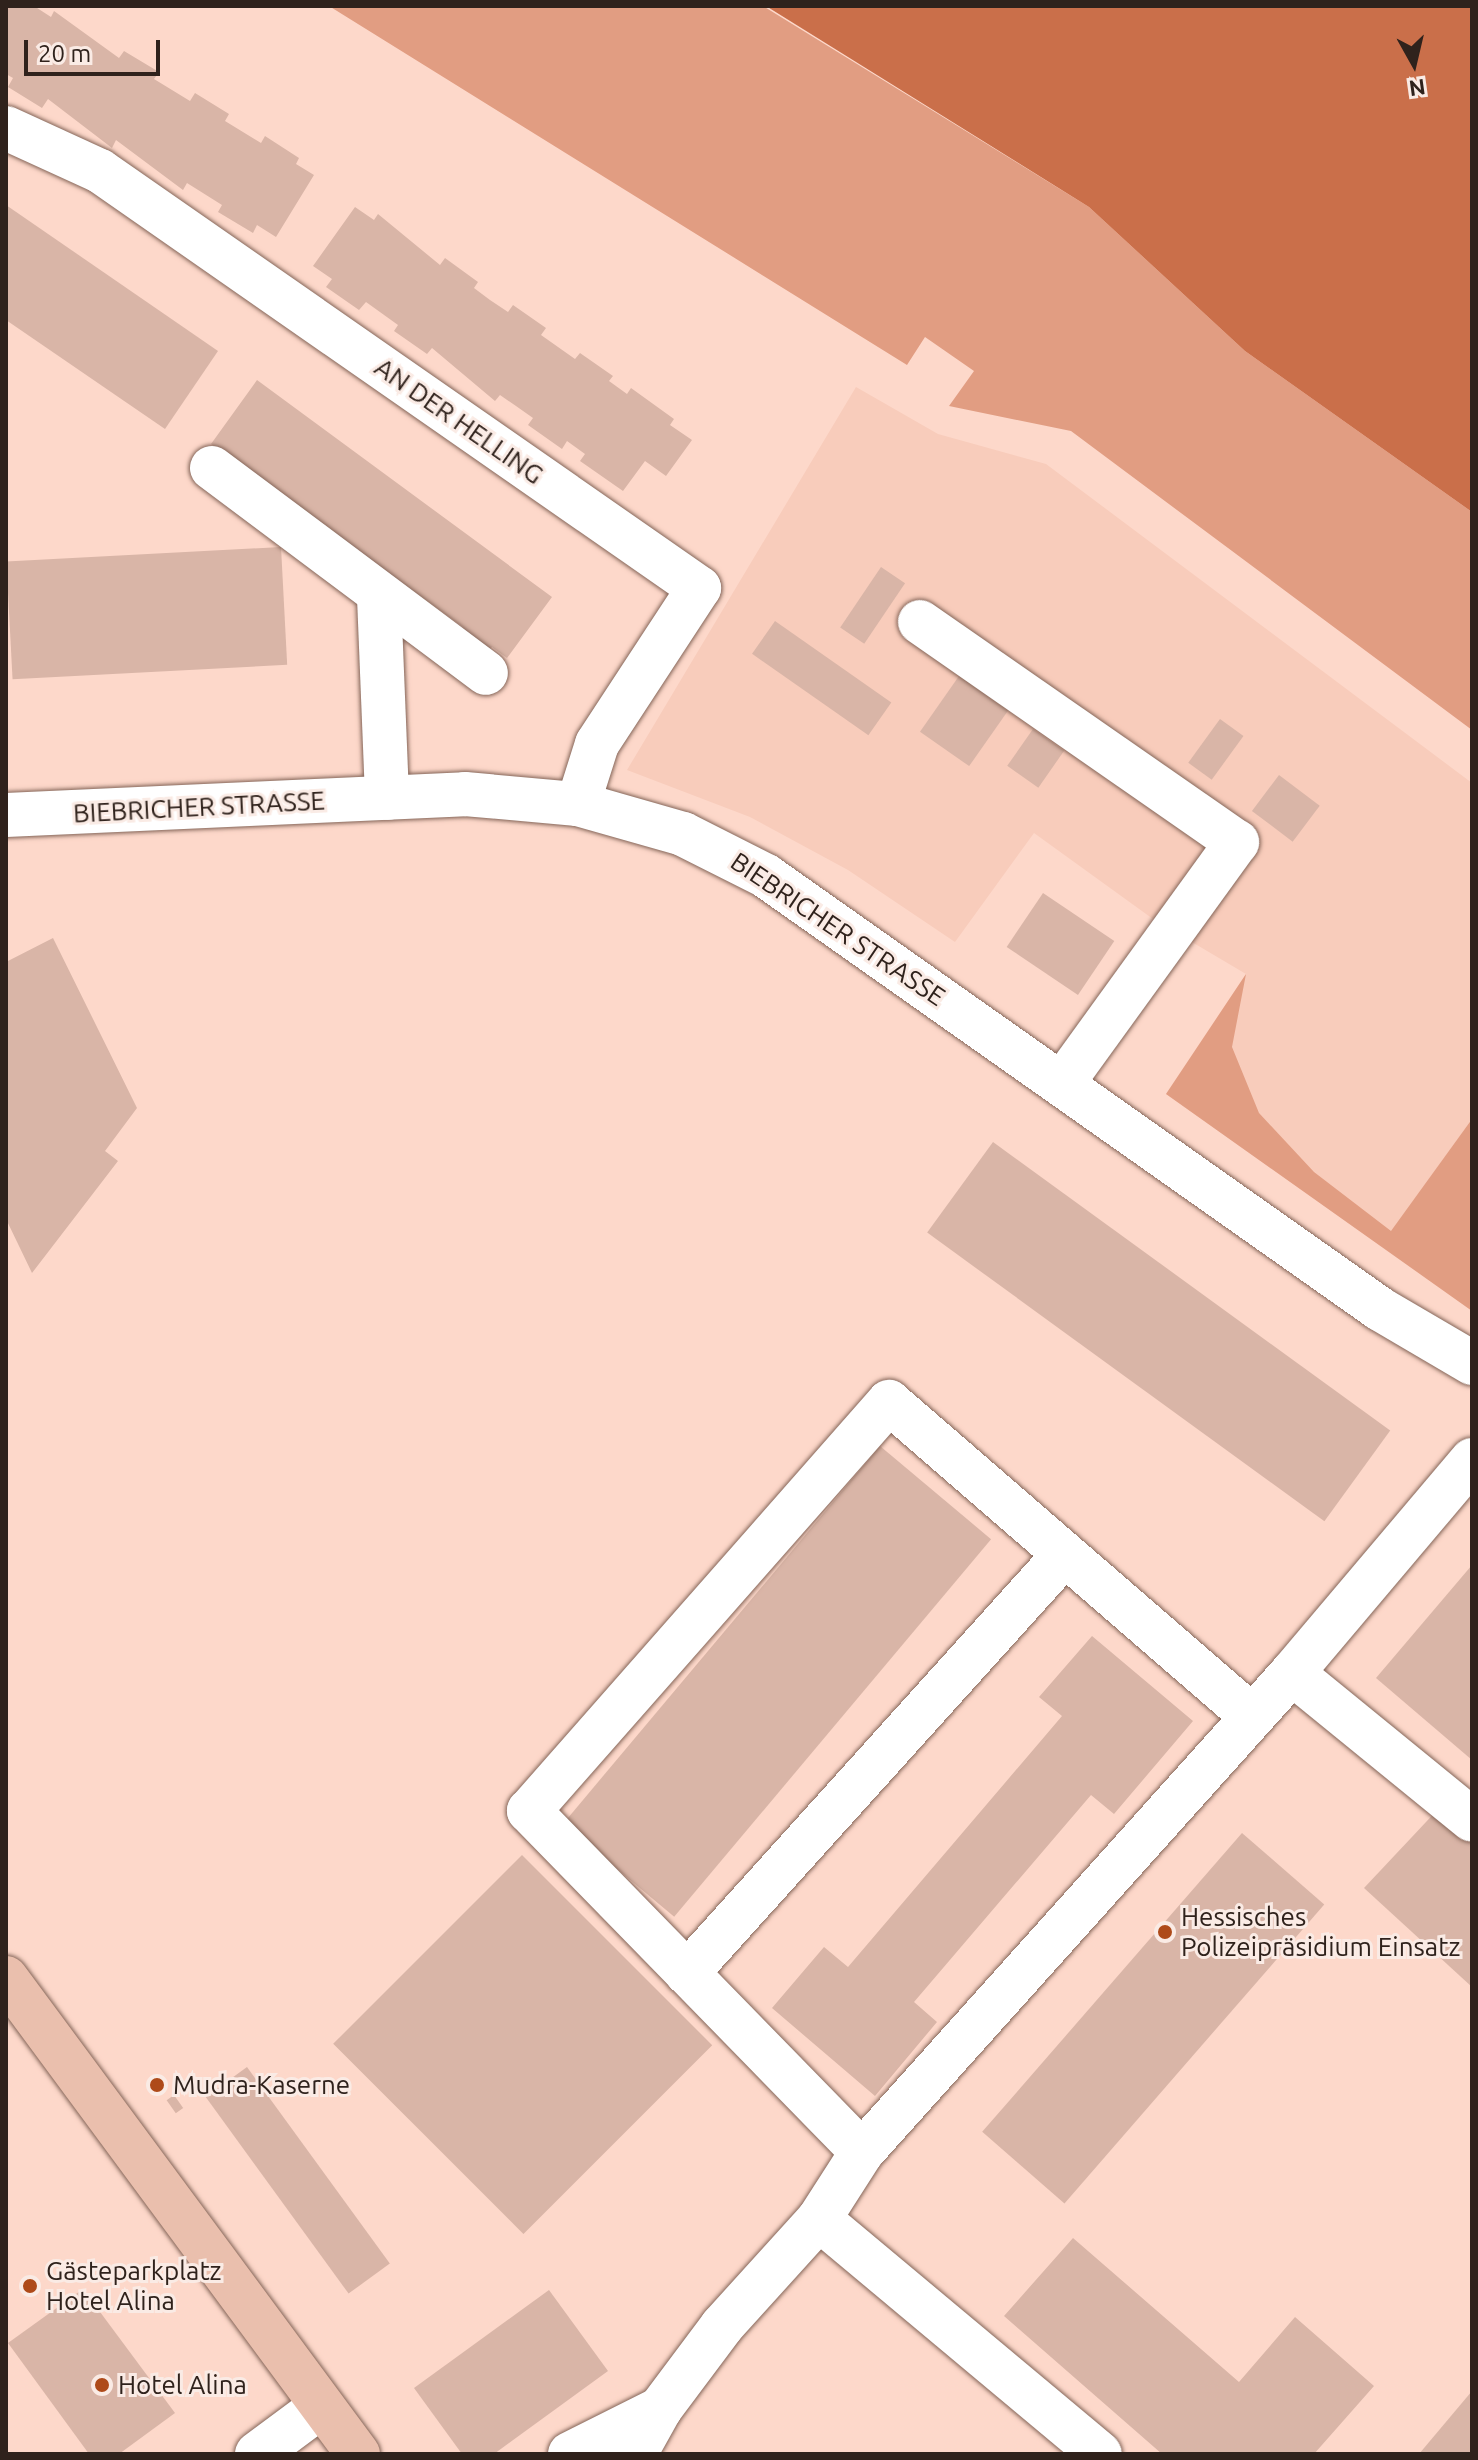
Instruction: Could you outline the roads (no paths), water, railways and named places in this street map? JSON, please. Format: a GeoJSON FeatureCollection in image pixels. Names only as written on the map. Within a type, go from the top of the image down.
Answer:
{"type":"FeatureCollection","features":[{"type":"Feature","properties":{"kind":"main road"},"geometry":{"type":"LineString","coordinates":[[6,1978],[320,2407],[358,2454]]}},
{"type":"Feature","properties":{"kind":"street","name":"AN DER HELLING"},"geometry":{"type":"LineString","coordinates":[[6,128],[100,171],[699,588],[597,744],[578,804]]}},
{"type":"Feature","properties":{"kind":"street"},"geometry":{"type":"LineString","coordinates":[[212,468],[379,597],[486,673]]}},
{"type":"Feature","properties":{"kind":"street"},"geometry":{"type":"LineString","coordinates":[[379,597],[387,798]]}},
{"type":"Feature","properties":{"kind":"street"},"geometry":{"type":"LineString","coordinates":[[920,622],[1237,842],[1063,1082]]}},
{"type":"Feature","properties":{"kind":"street","name":"BIEBRICHER STRASSE"},"geometry":{"type":"LineString","coordinates":[[6,815],[465,794],[578,804],[683,834],[766,876],[1063,1082],[1380,1309],[1472,1363]]}},
{"type":"Feature","properties":{"kind":"street"},"geometry":{"type":"LineString","coordinates":[[862,2152],[529,1811],[889,1402],[1250,1715]]}},
{"type":"Feature","properties":{"kind":"street"},"geometry":{"type":"LineString","coordinates":[[635,2454],[660,2409],[722,2326],[819,2219],[862,2152],[1250,1715],[1292,1673],[1472,1460]]}},
{"type":"Feature","properties":{"kind":"street"},"geometry":{"type":"LineString","coordinates":[[687,1973],[1065,1554]]}},
{"type":"Feature","properties":{"kind":"street"},"geometry":{"type":"LineString","coordinates":[[1292,1673],[1472,1820]]}},
{"type":"Feature","properties":{"kind":"street"},"geometry":{"type":"LineString","coordinates":[[819,2219],[1100,2454]]}},
{"type":"Feature","properties":{"kind":"street"},"geometry":{"type":"LineString","coordinates":[[257,2454],[320,2407]]}},
{"type":"Feature","properties":{"kind":"street"},"geometry":{"type":"LineString","coordinates":[[570,2454],[660,2409]]}},
{"type":"Feature","properties":{"kind":"place","name":"Hessisches Polizeipräsidium Einsatz"},"geometry":{"type":"Point","coordinates":[1165,1932]}},
{"type":"Feature","properties":{"kind":"place","name":"Mudra-Kaserne"},"geometry":{"type":"Point","coordinates":[157,2085]}},
{"type":"Feature","properties":{"kind":"place","name":"Gästeparkplatz Hotel Alina"},"geometry":{"type":"Point","coordinates":[30,2286]}},
{"type":"Feature","properties":{"kind":"place","name":"Hotel Alina"},"geometry":{"type":"Point","coordinates":[102,2385]}}]}
